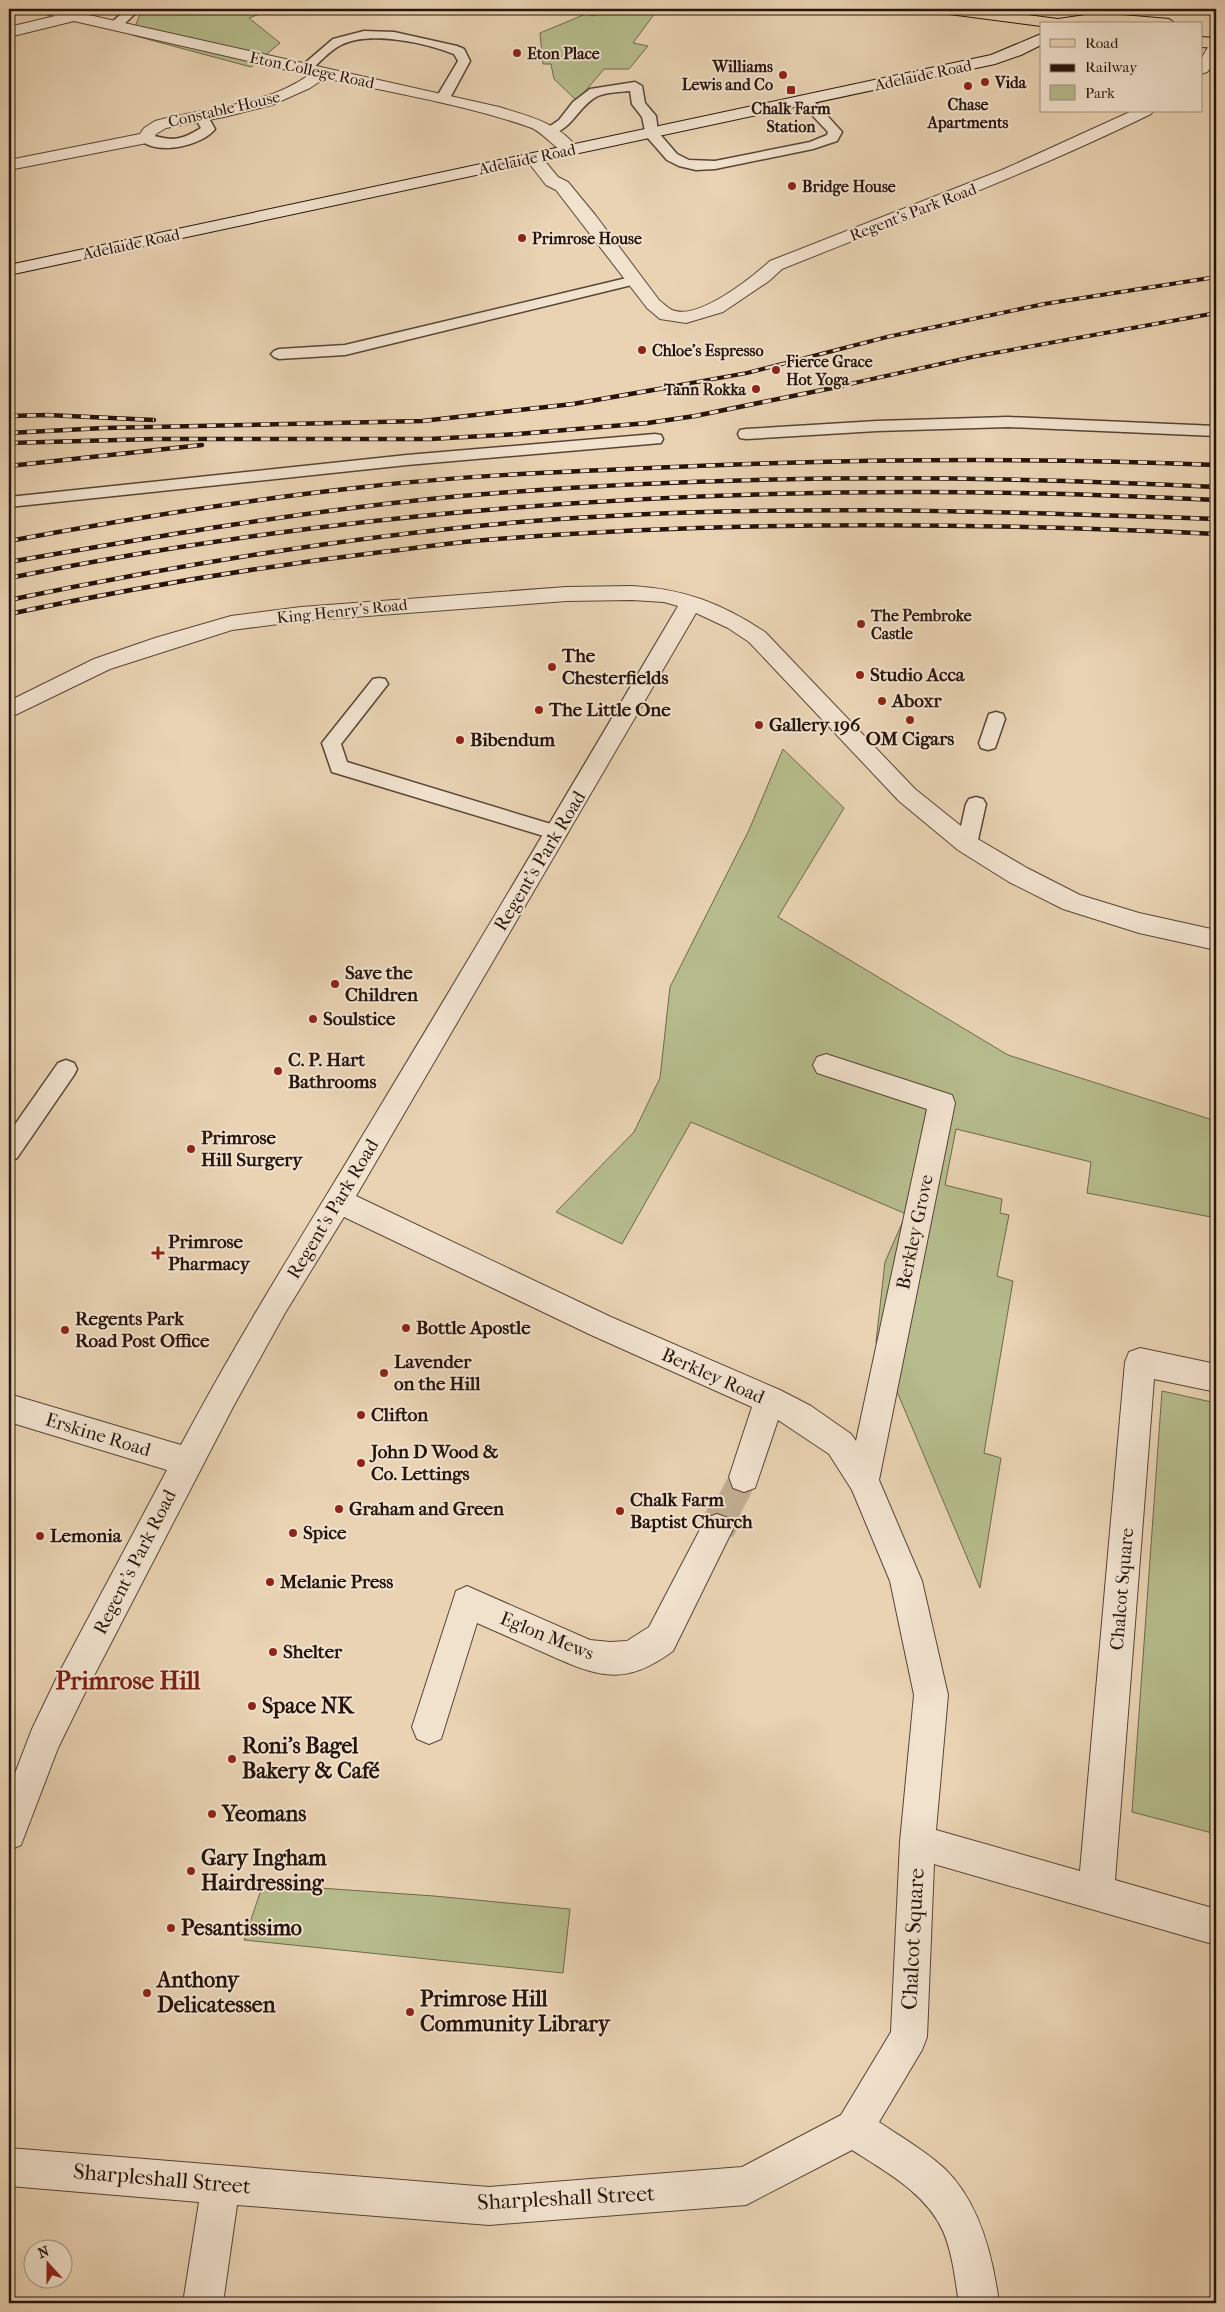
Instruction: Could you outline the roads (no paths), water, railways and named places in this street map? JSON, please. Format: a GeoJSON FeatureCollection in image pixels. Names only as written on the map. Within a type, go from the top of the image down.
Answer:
{"type":"FeatureCollection","features":[{"type":"Feature","properties":{"kind":"main road"},"geometry":{"type":"LineString","coordinates":[[949,9],[1052,22]]}},
{"type":"Feature","properties":{"kind":"main road"},"geometry":{"type":"LineString","coordinates":[[1068,22],[1099,18],[1146,22]]}},
{"type":"Feature","properties":{"kind":"main road"},"geometry":{"type":"LineString","coordinates":[[1202,42],[1216,44]]}},
{"type":"Feature","properties":{"kind":"street","name":"Eton College Road"},"geometry":{"type":"LineString","coordinates":[[43,9],[71,17],[116,25],[523,118],[550,131],[571,150]]}},
{"type":"Feature","properties":{"kind":"street"},"geometry":{"type":"LineString","coordinates":[[9,32],[71,17]]}},
{"type":"Feature","properties":{"kind":"street","name":"Adelaide Road"},"geometry":{"type":"LineString","coordinates":[[9,270],[995,59],[1015,52],[1040,40]]}},
{"type":"Feature","properties":{"kind":"street"},"geometry":{"type":"LineString","coordinates":[[1202,68],[1211,58],[1216,44]]}},
{"type":"Feature","properties":{"kind":"street","name":"Constable House"},"geometry":{"type":"LineString","coordinates":[[9,166],[146,138],[150,131],[161,124],[279,98],[310,83],[322,73]]}},
{"type":"Feature","properties":{"kind":"street","name":"Regent's Park Road"},"geometry":{"type":"LineString","coordinates":[[635,280],[659,310],[667,315],[686,318],[717,308],[776,265],[971,190],[1038,162],[1143,112]]}},
{"type":"Feature","properties":{"kind":"street"},"geometry":{"type":"LineString","coordinates":[[533,158],[552,181],[562,186],[635,280]]}},
{"type":"Feature","properties":{"kind":"street","name":"King Henry's Road"},"geometry":{"type":"LineString","coordinates":[[9,710],[102,664],[163,643],[232,623],[376,606],[566,594],[664,595],[691,602],[736,623],[757,637],[907,795],[938,822],[968,844],[1018,875],[1072,902],[1139,923],[1216,940]]}},
{"type":"Feature","properties":{"kind":"street","name":"Regent's Park Road"},"geometry":{"type":"LineString","coordinates":[[9,1833],[44,1742],[186,1461],[275,1304],[339,1201],[557,833],[691,602]]}},
{"type":"Feature","properties":{"kind":"street","name":"Berkley Grove"},"geometry":{"type":"LineString","coordinates":[[826,1065],[942,1103],[863,1480]]}},
{"type":"Feature","properties":{"kind":"street","name":"Berkley Road"},"geometry":{"type":"LineString","coordinates":[[339,1201],[601,1326],[769,1400],[800,1416],[840,1444],[863,1480],[906,1581],[931,1695]]}},
{"type":"Feature","properties":{"kind":"street","name":"Chalcot Square"},"geometry":{"type":"LineString","coordinates":[[1096,1893],[1140,1362],[1216,1378]]}},
{"type":"Feature","properties":{"kind":"street"},"geometry":{"type":"LineString","coordinates":[[744,1477],[769,1400]]}},
{"type":"Feature","properties":{"kind":"street","name":"Erskine Road"},"geometry":{"type":"LineString","coordinates":[[9,1408],[186,1461]]}},
{"type":"Feature","properties":{"kind":"street","name":"Eglon Mews"},"geometry":{"type":"LineString","coordinates":[[429,1727],[467,1602],[589,1656],[607,1659],[628,1659],[647,1650],[661,1639],[717,1530]]}},
{"type":"Feature","properties":{"kind":"street","name":"Chalcot Square"},"geometry":{"type":"LineString","coordinates":[[854,2128],[908,2037],[917,1842],[931,1695]]}},
{"type":"Feature","properties":{"kind":"street","name":"Chalcot Square"},"geometry":{"type":"LineString","coordinates":[[917,1842],[1216,1927]]}},
{"type":"Feature","properties":{"kind":"street"},"geometry":{"type":"LineString","coordinates":[[854,2128],[931,2182],[952,2209],[968,2242],[979,2303]]}},
{"type":"Feature","properties":{"kind":"street","name":"Sharpleshall Street"},"geometry":{"type":"LineString","coordinates":[[9,2166],[489,2206],[746,2186],[854,2128]]}},
{"type":"Feature","properties":{"kind":"street"},"geometry":{"type":"LineString","coordinates":[[203,2303],[221,2184]]}},
{"type":"Feature","properties":{"kind":"lane"},"geometry":{"type":"LineString","coordinates":[[116,25],[134,9]]}},
{"type":"Feature","properties":{"kind":"lane"},"geometry":{"type":"LineString","coordinates":[[304,69],[336,42],[358,36],[382,35],[452,49],[464,56],[464,61],[442,98]]}},
{"type":"Feature","properties":{"kind":"lane"},"geometry":{"type":"LineString","coordinates":[[550,131],[564,123],[578,105],[595,92],[635,86],[639,104],[649,116],[651,133],[672,158],[696,166],[715,165],[813,145],[832,138],[835,132],[805,100]]}},
{"type":"Feature","properties":{"kind":"lane"},"geometry":{"type":"LineString","coordinates":[[279,354],[346,350],[635,280]]}},
{"type":"Feature","properties":{"kind":"lane"},"geometry":{"type":"LineString","coordinates":[[746,434],[877,426],[1008,422],[1216,431]]}},
{"type":"Feature","properties":{"kind":"lane"},"geometry":{"type":"LineString","coordinates":[[9,502],[408,460],[655,439]]}},
{"type":"Feature","properties":{"kind":"lane"},"geometry":{"type":"LineString","coordinates":[[379,684],[331,743],[339,767],[557,833]]}},
{"type":"Feature","properties":{"kind":"lane"},"geometry":{"type":"LineString","coordinates":[[988,743],[996,719]]}},
{"type":"Feature","properties":{"kind":"lane"},"geometry":{"type":"LineString","coordinates":[[968,844],[976,804]]}},
{"type":"Feature","properties":{"kind":"lane"},"geometry":{"type":"LineString","coordinates":[[9,1151],[66,1069]]}},
{"type":"Feature","properties":{"kind":"tunnel"},"geometry":{"type":"LineString","coordinates":[[727,1509],[744,1477]]}},
{"type":"Feature","properties":{"kind":"tunnel"},"geometry":{"type":"LineString","coordinates":[[717,1529],[728,1508]]}},
{"type":"Feature","properties":{"kind":"railway"},"geometry":{"type":"LineString","coordinates":[[669,387],[747,373],[887,337],[1044,304],[1216,277]]}},
{"type":"Feature","properties":{"kind":"railway"},"geometry":{"type":"LineString","coordinates":[[836,387],[972,357],[1216,313]]}},
{"type":"Feature","properties":{"kind":"railway"},"geometry":{"type":"LineString","coordinates":[[9,433],[104,428],[422,421],[573,404],[676,386]]}},
{"type":"Feature","properties":{"kind":"railway"},"geometry":{"type":"LineString","coordinates":[[9,443],[154,439],[430,439],[518,434],[648,423],[695,416],[842,386]]}},
{"type":"Feature","properties":{"kind":"railway"},"geometry":{"type":"LineString","coordinates":[[9,416],[47,415],[154,420]]}},
{"type":"Feature","properties":{"kind":"railway"},"geometry":{"type":"LineString","coordinates":[[9,466],[202,445]]}},
{"type":"Feature","properties":{"kind":"railway"},"geometry":{"type":"LineString","coordinates":[[9,541],[230,504],[319,492],[400,483],[507,475],[721,465],[862,461],[1004,460],[1216,465]]}},
{"type":"Feature","properties":{"kind":"railway"},"geometry":{"type":"LineString","coordinates":[[9,562],[178,533],[347,509],[461,496],[650,483],[839,478],[933,478],[1216,487]]}},
{"type":"Feature","properties":{"kind":"railway"},"geometry":{"type":"LineString","coordinates":[[9,578],[158,551],[308,529],[459,512],[610,501],[761,494],[913,492],[1064,494],[1216,500]]}},
{"type":"Feature","properties":{"kind":"railway"},"geometry":{"type":"LineString","coordinates":[[9,600],[139,574],[270,552],[401,534],[618,515],[789,510],[874,510],[1216,519]]}},
{"type":"Feature","properties":{"kind":"railway"},"geometry":{"type":"LineString","coordinates":[[9,614],[102,595],[241,571],[485,540],[667,529],[850,525],[1033,527],[1216,534]]}},
{"type":"Feature","properties":{"kind":"place","name":"Eton Place"},"geometry":{"type":"Point","coordinates":[517,53]}},
{"type":"Feature","properties":{"kind":"place","name":"Williams Lewis and Co"},"geometry":{"type":"Point","coordinates":[783,75]}},
{"type":"Feature","properties":{"kind":"place","name":"Vida"},"geometry":{"type":"Point","coordinates":[985,82]}},
{"type":"Feature","properties":{"kind":"place","name":"Chase Apartments"},"geometry":{"type":"Point","coordinates":[968,86]}},
{"type":"Feature","properties":{"kind":"place","name":"Chalk Farm Station"},"geometry":{"type":"Point","coordinates":[791,90]}},
{"type":"Feature","properties":{"kind":"place","name":"Bridge House"},"geometry":{"type":"Point","coordinates":[792,186]}},
{"type":"Feature","properties":{"kind":"place","name":"Primrose House"},"geometry":{"type":"Point","coordinates":[522,238]}},
{"type":"Feature","properties":{"kind":"place","name":"Chloe's Espresso"},"geometry":{"type":"Point","coordinates":[642,350]}},
{"type":"Feature","properties":{"kind":"place","name":"Fierce Grace Hot Yoga"},"geometry":{"type":"Point","coordinates":[776,370]}},
{"type":"Feature","properties":{"kind":"place","name":"Tann Rokka"},"geometry":{"type":"Point","coordinates":[756,389]}},
{"type":"Feature","properties":{"kind":"place","name":"The Pembroke Castle"},"geometry":{"type":"Point","coordinates":[861,624]}},
{"type":"Feature","properties":{"kind":"place","name":"The Chesterfields"},"geometry":{"type":"Point","coordinates":[552,667]}},
{"type":"Feature","properties":{"kind":"place","name":"Studio Acca"},"geometry":{"type":"Point","coordinates":[860,675]}},
{"type":"Feature","properties":{"kind":"place","name":"Aboxr"},"geometry":{"type":"Point","coordinates":[882,701]}},
{"type":"Feature","properties":{"kind":"place","name":"The Little One"},"geometry":{"type":"Point","coordinates":[539,710]}},
{"type":"Feature","properties":{"kind":"place","name":"OM Cigars"},"geometry":{"type":"Point","coordinates":[910,720]}},
{"type":"Feature","properties":{"kind":"place","name":"Gallery 196"},"geometry":{"type":"Point","coordinates":[759,725]}},
{"type":"Feature","properties":{"kind":"place","name":"Bibendum"},"geometry":{"type":"Point","coordinates":[460,740]}},
{"type":"Feature","properties":{"kind":"place","name":"Save the Children"},"geometry":{"type":"Point","coordinates":[335,984]}},
{"type":"Feature","properties":{"kind":"place","name":"Soulstice"},"geometry":{"type":"Point","coordinates":[313,1019]}},
{"type":"Feature","properties":{"kind":"place","name":"C. P. Hart Bathrooms"},"geometry":{"type":"Point","coordinates":[278,1071]}},
{"type":"Feature","properties":{"kind":"place","name":"Primrose Hill Surgery"},"geometry":{"type":"Point","coordinates":[191,1149]}},
{"type":"Feature","properties":{"kind":"place","name":"Primrose Pharmacy"},"geometry":{"type":"Point","coordinates":[158,1253]}},
{"type":"Feature","properties":{"kind":"place","name":"Bottle Apostle"},"geometry":{"type":"Point","coordinates":[406,1328]}},
{"type":"Feature","properties":{"kind":"place","name":"Regents Park Road Post Office"},"geometry":{"type":"Point","coordinates":[65,1330]}},
{"type":"Feature","properties":{"kind":"place","name":"Lavender on the Hill"},"geometry":{"type":"Point","coordinates":[384,1373]}},
{"type":"Feature","properties":{"kind":"place","name":"Clifton"},"geometry":{"type":"Point","coordinates":[361,1415]}},
{"type":"Feature","properties":{"kind":"place","name":"John D Wood & Co. Lettings"},"geometry":{"type":"Point","coordinates":[361,1463]}},
{"type":"Feature","properties":{"kind":"place","name":"Graham and Green"},"geometry":{"type":"Point","coordinates":[339,1509]}},
{"type":"Feature","properties":{"kind":"place","name":"Chalk Farm Baptist Church"},"geometry":{"type":"Point","coordinates":[620,1511]}},
{"type":"Feature","properties":{"kind":"place","name":"Spice"},"geometry":{"type":"Point","coordinates":[293,1533]}},
{"type":"Feature","properties":{"kind":"place","name":"Lemonia"},"geometry":{"type":"Point","coordinates":[40,1536]}},
{"type":"Feature","properties":{"kind":"place","name":"Melanie Press"},"geometry":{"type":"Point","coordinates":[270,1582]}},
{"type":"Feature","properties":{"kind":"place","name":"Shelter"},"geometry":{"type":"Point","coordinates":[273,1652]}},
{"type":"Feature","properties":{"kind":"place","name":"Space NK"},"geometry":{"type":"Point","coordinates":[252,1706]}},
{"type":"Feature","properties":{"kind":"place","name":"Roni's Bagel Bakery & Café"},"geometry":{"type":"Point","coordinates":[232,1759]}},
{"type":"Feature","properties":{"kind":"place","name":"Yeomans"},"geometry":{"type":"Point","coordinates":[212,1814]}},
{"type":"Feature","properties":{"kind":"place","name":"Gary Ingham Hairdressing"},"geometry":{"type":"Point","coordinates":[191,1871]}},
{"type":"Feature","properties":{"kind":"place","name":"Pesantissimo"},"geometry":{"type":"Point","coordinates":[171,1928]}},
{"type":"Feature","properties":{"kind":"place","name":"Anthony Delicatessen"},"geometry":{"type":"Point","coordinates":[147,1993]}},
{"type":"Feature","properties":{"kind":"place","name":"Primrose Hill Community Library"},"geometry":{"type":"Point","coordinates":[410,2012]}},
{"type":"Feature","properties":{"kind":"district","name":"Primrose Hill"},"geometry":{"type":"Point","coordinates":[128,1680]}}]}
